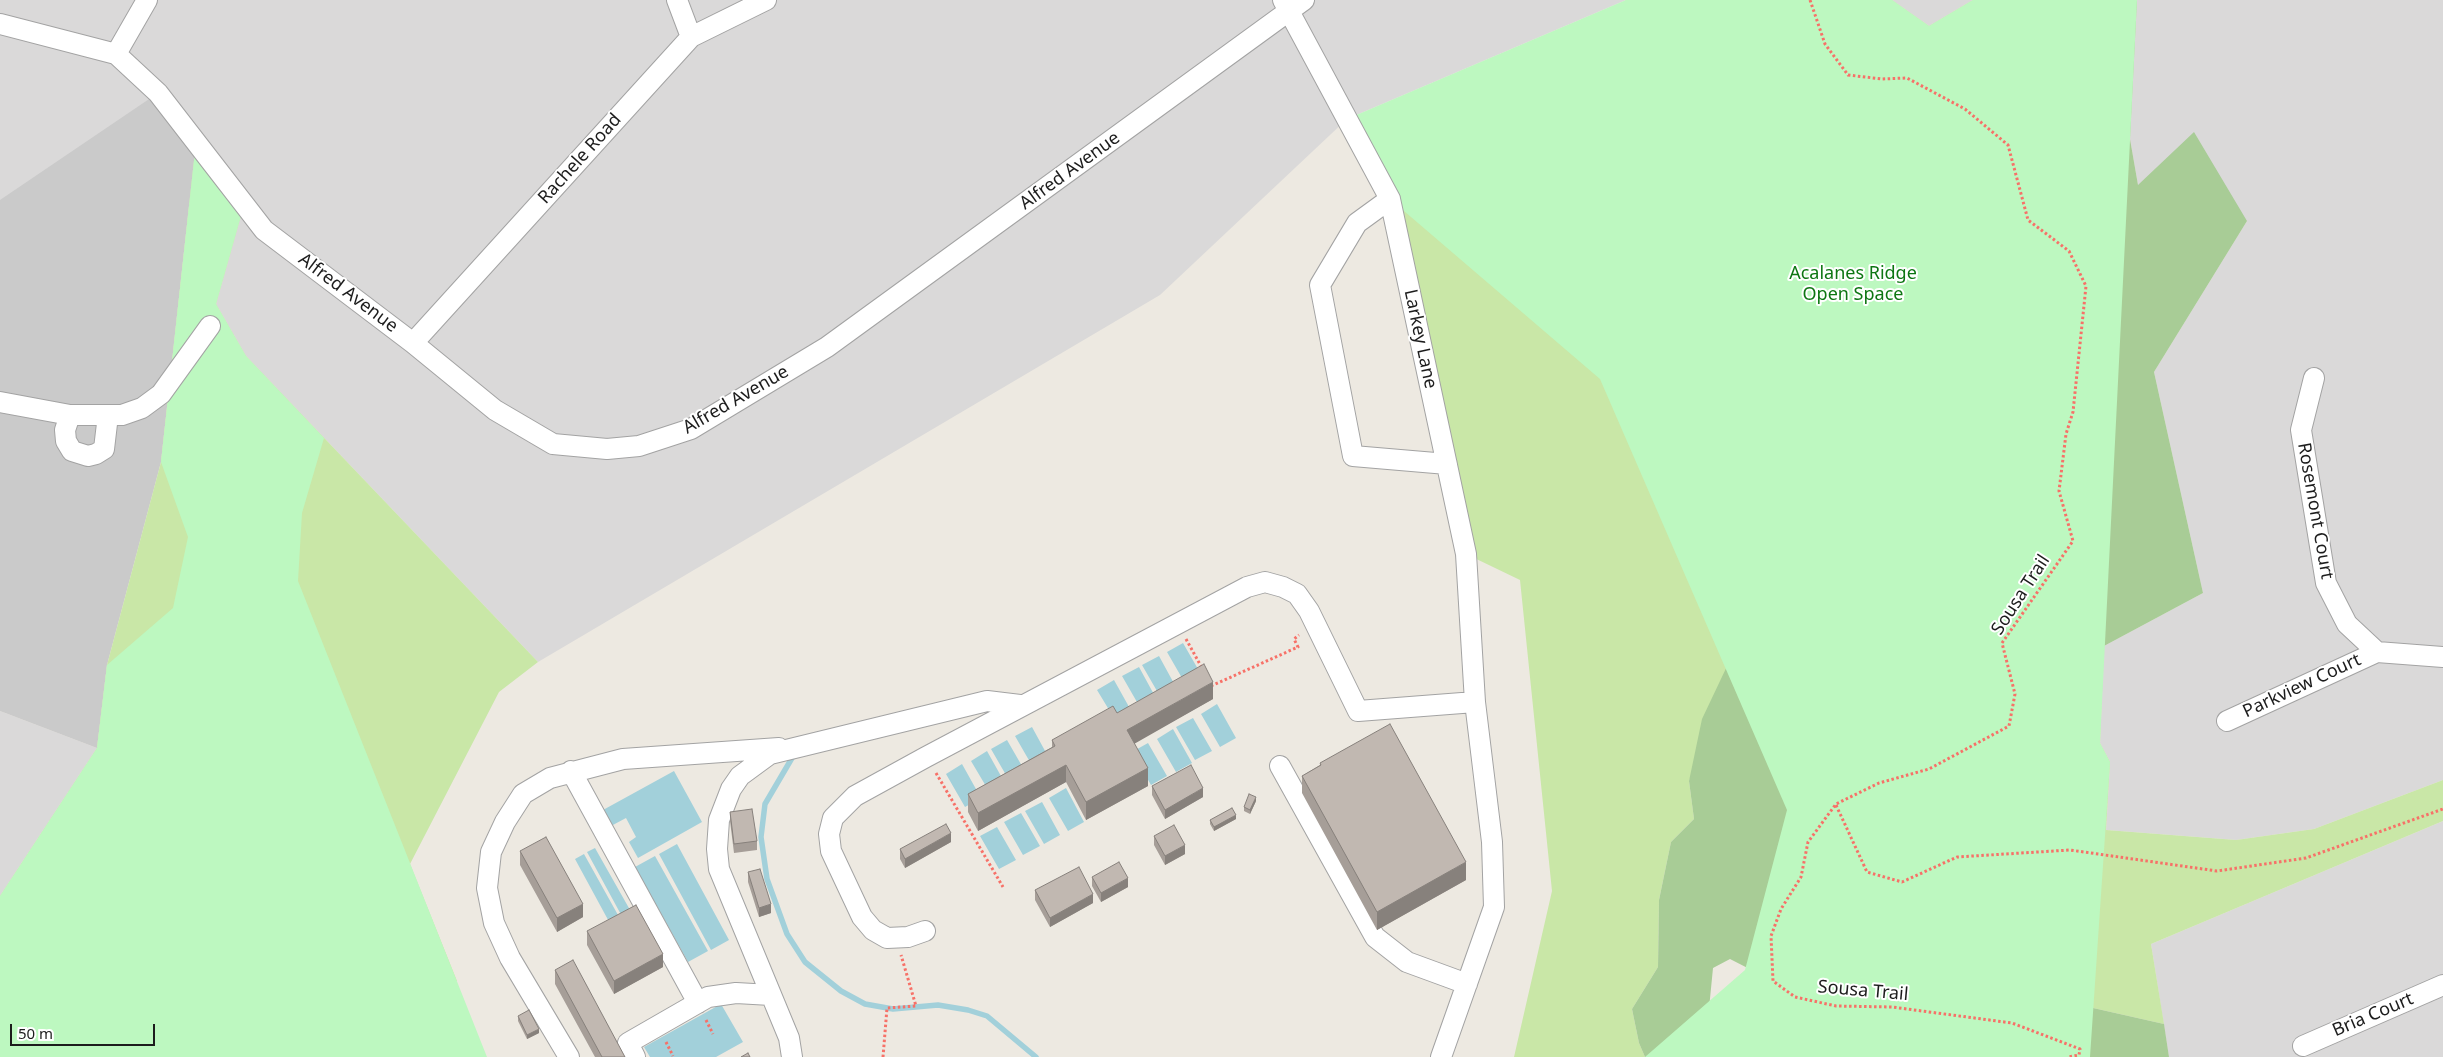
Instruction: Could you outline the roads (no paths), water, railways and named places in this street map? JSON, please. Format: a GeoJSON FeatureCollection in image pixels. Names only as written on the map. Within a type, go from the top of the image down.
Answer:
{"type":"FeatureCollection","features":[{"type":"Feature","properties":{"kind":"street"},"geometry":{"type":"LineString","coordinates":[[116,54],[147,0]]}},
{"type":"Feature","properties":{"kind":"street"},"geometry":{"type":"LineString","coordinates":[[677,0],[691,37]]}},
{"type":"Feature","properties":{"kind":"street","name":"Rachele Road"},"geometry":{"type":"LineString","coordinates":[[413,343],[691,37],[766,0]]}},
{"type":"Feature","properties":{"kind":"street","name":"Alfred Avenue"},"geometry":{"type":"LineString","coordinates":[[0,24],[116,54],[158,93],[264,230],[413,343],[495,410],[553,444],[607,449],[639,446],[691,429],[827,347],[1292,4]]}},
{"type":"Feature","properties":{"kind":"street","name":"Larkey Lane"},"geometry":{"type":"LineString","coordinates":[[1292,4],[1390,199],[1466,554],[1475,702],[1492,842],[1494,906],[1441,1057]]}},
{"type":"Feature","properties":{"kind":"street"},"geometry":{"type":"LineString","coordinates":[[1390,199],[1357,223],[1320,285],[1352,456],[1447,464]]}},
{"type":"Feature","properties":{"kind":"street"},"geometry":{"type":"LineString","coordinates":[[0,402],[70,415],[122,415],[142,408],[161,394],[210,326]]}},
{"type":"Feature","properties":{"kind":"street","name":"Rosemont Court"},"geometry":{"type":"LineString","coordinates":[[2314,378],[2302,430],[2326,583],[2347,624],[2377,652]]}},
{"type":"Feature","properties":{"kind":"street"},"geometry":{"type":"LineString","coordinates":[[70,415],[65,430],[66,441],[72,451],[88,456],[104,449],[108,430],[108,415]]}},
{"type":"Feature","properties":{"kind":"street"},"geometry":{"type":"LineString","coordinates":[[925,931],[908,937],[887,938],[873,930],[862,917],[831,851],[829,834],[833,818],[855,796],[1020,705],[1246,587],[1265,582],[1284,587],[1298,594],[1314,621],[1358,711],[1475,702]]}},
{"type":"Feature","properties":{"kind":"street"},"geometry":{"type":"LineString","coordinates":[[2377,652],[2443,657]]}},
{"type":"Feature","properties":{"kind":"street","name":"Parkview Court"},"geometry":{"type":"LineString","coordinates":[[2227,721],[2377,652]]}},
{"type":"Feature","properties":{"kind":"street"},"geometry":{"type":"LineString","coordinates":[[792,1057],[789,1038],[719,869],[717,849],[719,820],[731,789],[740,776],[770,754],[987,700],[1020,705]]}},
{"type":"Feature","properties":{"kind":"street"},"geometry":{"type":"LineString","coordinates":[[569,1057],[510,958],[494,923],[487,888],[491,852],[504,822],[523,794],[550,778],[571,771],[624,759],[792,748]]}},
{"type":"Feature","properties":{"kind":"street"},"geometry":{"type":"LineString","coordinates":[[1280,766],[1375,936],[1407,962],[1467,984]]}},
{"type":"Feature","properties":{"kind":"street"},"geometry":{"type":"LineString","coordinates":[[571,771],[698,1003]]}},
{"type":"Feature","properties":{"kind":"street","name":"Bria Court"},"geometry":{"type":"LineString","coordinates":[[2303,1046],[2443,985]]}},
{"type":"Feature","properties":{"kind":"street"},"geometry":{"type":"LineString","coordinates":[[635,1057],[628,1043],[708,997],[736,993],[771,995]]}},
{"type":"Feature","properties":{"kind":"water"},"geometry":{"type":"Polygon","coordinates":[[[1183,643],[1202,676],[1186,685],[1167,652],[1183,643]]]}},
{"type":"Feature","properties":{"kind":"water"},"geometry":{"type":"Polygon","coordinates":[[[1159,656],[1177,689],[1161,698],[1142,665],[1159,656]]]}},
{"type":"Feature","properties":{"kind":"water"},"geometry":{"type":"Polygon","coordinates":[[[1139,667],[1157,700],[1141,709],[1122,676],[1139,667]]]}},
{"type":"Feature","properties":{"kind":"water"},"geometry":{"type":"Polygon","coordinates":[[[1114,680],[1133,714],[1117,723],[1097,690],[1114,680]]]}},
{"type":"Feature","properties":{"kind":"water"},"geometry":{"type":"Polygon","coordinates":[[[1217,704],[1236,738],[1220,747],[1201,714],[1217,704]]]}},
{"type":"Feature","properties":{"kind":"water"},"geometry":{"type":"Polygon","coordinates":[[[1193,718],[1212,751],[1195,760],[1176,727],[1193,718]]]}},
{"type":"Feature","properties":{"kind":"water"},"geometry":{"type":"Polygon","coordinates":[[[1032,727],[1050,760],[1034,769],[1015,736],[1032,727]]]}},
{"type":"Feature","properties":{"kind":"water"},"geometry":{"type":"Polygon","coordinates":[[[1173,729],[1192,763],[1176,772],[1157,739],[1173,729]]]}},
{"type":"Feature","properties":{"kind":"water"},"geometry":{"type":"Polygon","coordinates":[[[1007,740],[1026,773],[1010,782],[991,749],[1007,740]]]}},
{"type":"Feature","properties":{"kind":"water"},"geometry":{"type":"Polygon","coordinates":[[[1148,743],[1167,776],[1151,785],[1132,752],[1148,743]]]}},
{"type":"Feature","properties":{"kind":"water"},"geometry":{"type":"Polygon","coordinates":[[[987,751],[1006,785],[990,793],[971,761],[987,751]]]}},
{"type":"Feature","properties":{"kind":"water"},"geometry":{"type":"Polygon","coordinates":[[[962,764],[981,798],[965,807],[946,774],[962,764]]]}},
{"type":"Feature","properties":{"kind":"water"},"geometry":{"type":"Polygon","coordinates":[[[674,771],[702,822],[638,858],[629,842],[636,837],[626,818],[611,826],[603,810],[674,771]]]}},
{"type":"Feature","properties":{"kind":"water"},"geometry":{"type":"Polygon","coordinates":[[[1066,788],[1084,822],[1068,831],[1049,798],[1066,788]]]}},
{"type":"Feature","properties":{"kind":"water"},"geometry":{"type":"Polygon","coordinates":[[[1042,802],[1060,835],[1044,844],[1025,811],[1042,802]]]}},
{"type":"Feature","properties":{"kind":"water"},"geometry":{"type":"Polygon","coordinates":[[[1021,813],[1040,846],[1023,855],[1004,822],[1021,813]]]}},
{"type":"Feature","properties":{"kind":"water"},"geometry":{"type":"Polygon","coordinates":[[[997,827],[1016,860],[999,869],[980,836],[997,827]]]}},
{"type":"Feature","properties":{"kind":"water"},"geometry":{"type":"Polygon","coordinates":[[[677,844],[729,940],[711,950],[659,854],[677,844]]]}},
{"type":"Feature","properties":{"kind":"water"},"geometry":{"type":"Polygon","coordinates":[[[595,848],[634,917],[625,922],[587,852],[595,848]]]}},
{"type":"Feature","properties":{"kind":"water"},"geometry":{"type":"Polygon","coordinates":[[[584,854],[623,924],[613,929],[575,859],[584,854]]]}},
{"type":"Feature","properties":{"kind":"water"},"geometry":{"type":"Polygon","coordinates":[[[655,856],[708,951],[688,962],[635,867],[655,856]]]}},
{"type":"Feature","properties":{"kind":"water"},"geometry":{"type":"Polygon","coordinates":[[[721,1004],[743,1042],[716,1057],[650,1057],[644,1047],[721,1004]]]}},
{"type":"Feature","properties":{"kind":"waterway"},"geometry":{"type":"LineString","coordinates":[[792,758],[765,804],[761,837],[767,879],[787,934],[805,962],[841,991],[865,1004],[893,1009],[938,1005],[968,1010],[987,1016],[1036,1057]]}},
{"type":"Feature","properties":{"kind":"park label","name":"Acalanes Ridge Open Space"},"geometry":{"type":"Point","coordinates":[1853,284]}}]}
